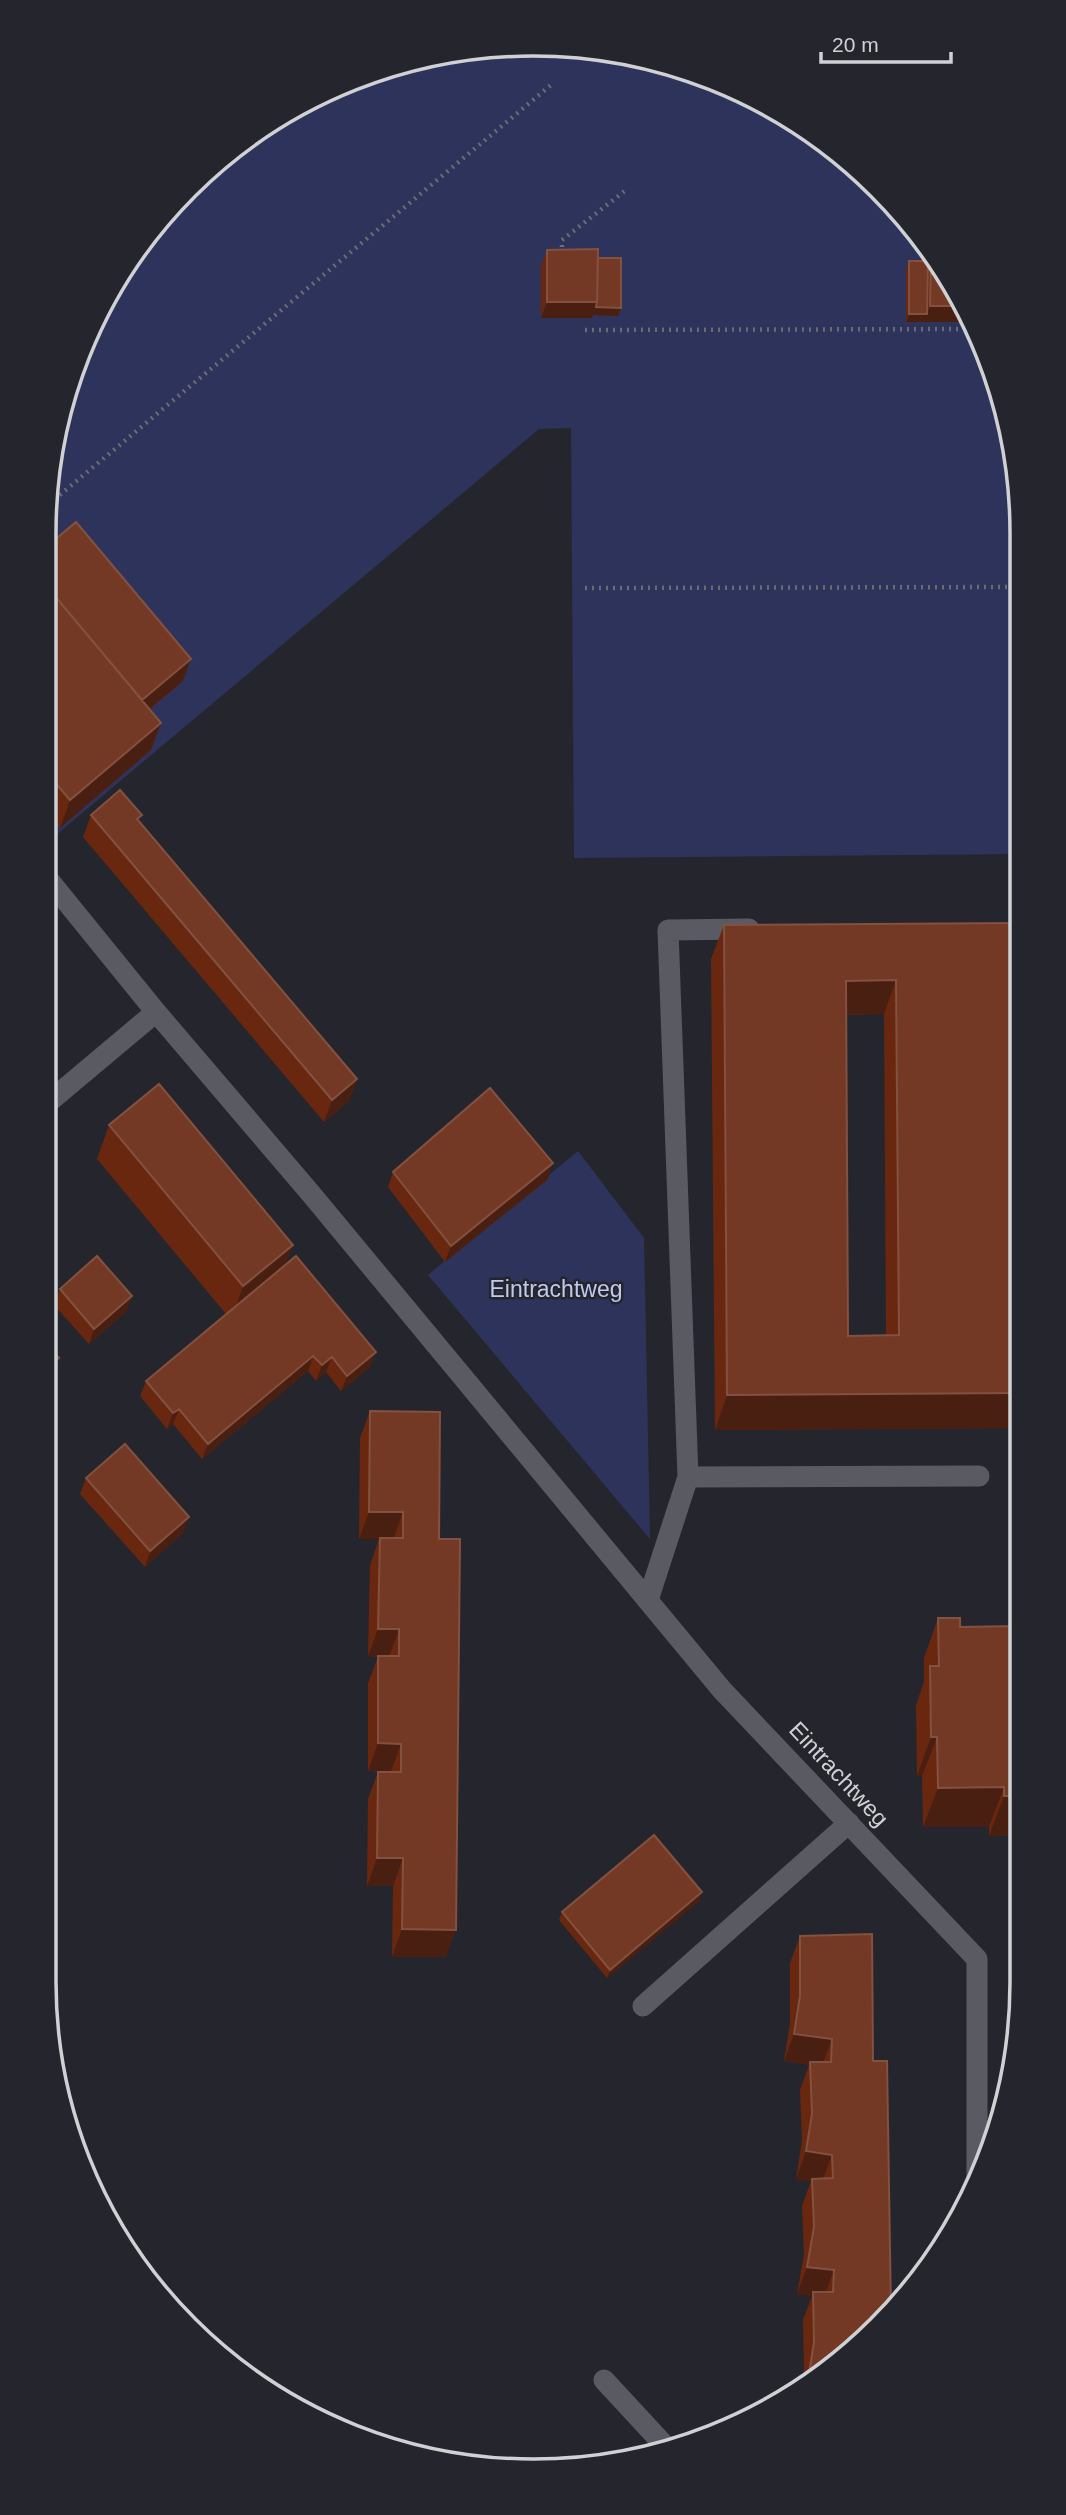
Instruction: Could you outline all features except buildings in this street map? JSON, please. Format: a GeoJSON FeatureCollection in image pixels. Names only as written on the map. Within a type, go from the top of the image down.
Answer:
{"type":"FeatureCollection","features":[{"type":"Feature","properties":{"kind":"street","name":"Eintrachtweg"},"geometry":{"type":"LineString","coordinates":[[56,889],[722,1690],[977,1959],[977,2157]]}},
{"type":"Feature","properties":{"kind":"street"},"geometry":{"type":"LineString","coordinates":[[648,1600],[688,1477],[668,930],[765,928]]}},
{"type":"Feature","properties":{"kind":"street"},"geometry":{"type":"LineString","coordinates":[[56,1096],[156,1012]]}},
{"type":"Feature","properties":{"kind":"street"},"geometry":{"type":"LineString","coordinates":[[688,1477],[979,1476]]}},
{"type":"Feature","properties":{"kind":"street"},"geometry":{"type":"LineString","coordinates":[[643,2006],[849,1823]]}},
{"type":"Feature","properties":{"kind":"street"},"geometry":{"type":"LineString","coordinates":[[604,2380],[661,2442]]}},
{"type":"Feature","properties":{"kind":"path"},"geometry":{"type":"LineString","coordinates":[[57,497],[551,85]]}},
{"type":"Feature","properties":{"kind":"path"},"geometry":{"type":"LineString","coordinates":[[561,262],[562,240],[626,190]]}},
{"type":"Feature","properties":{"kind":"path"},"geometry":{"type":"LineString","coordinates":[[585,330],[964,328]]}},
{"type":"Feature","properties":{"kind":"path"},"geometry":{"type":"LineString","coordinates":[[585,588],[1010,587]]}},
{"type":"Feature","properties":{"kind":"green space"},"geometry":{"type":"Polygon","coordinates":[[[533,56],[626,65],[686,81],[744,105],[798,136],[848,174],[892,218],[930,268],[974,350],[994,410],[1006,471],[1010,533],[1010,854],[574,858],[571,428],[539,429],[56,835],[56,533],[60,471],[81,380],[92,350],[120,294],[174,218],[218,174],[268,136],[295,120],[350,92],[410,72],[471,60],[533,56]]]}},
{"type":"Feature","properties":{"kind":"green space","name":"Eintrachtweg"},"geometry":{"type":"Polygon","coordinates":[[[578,1151],[644,1238],[650,1539],[428,1275],[578,1151]]]}}]}
